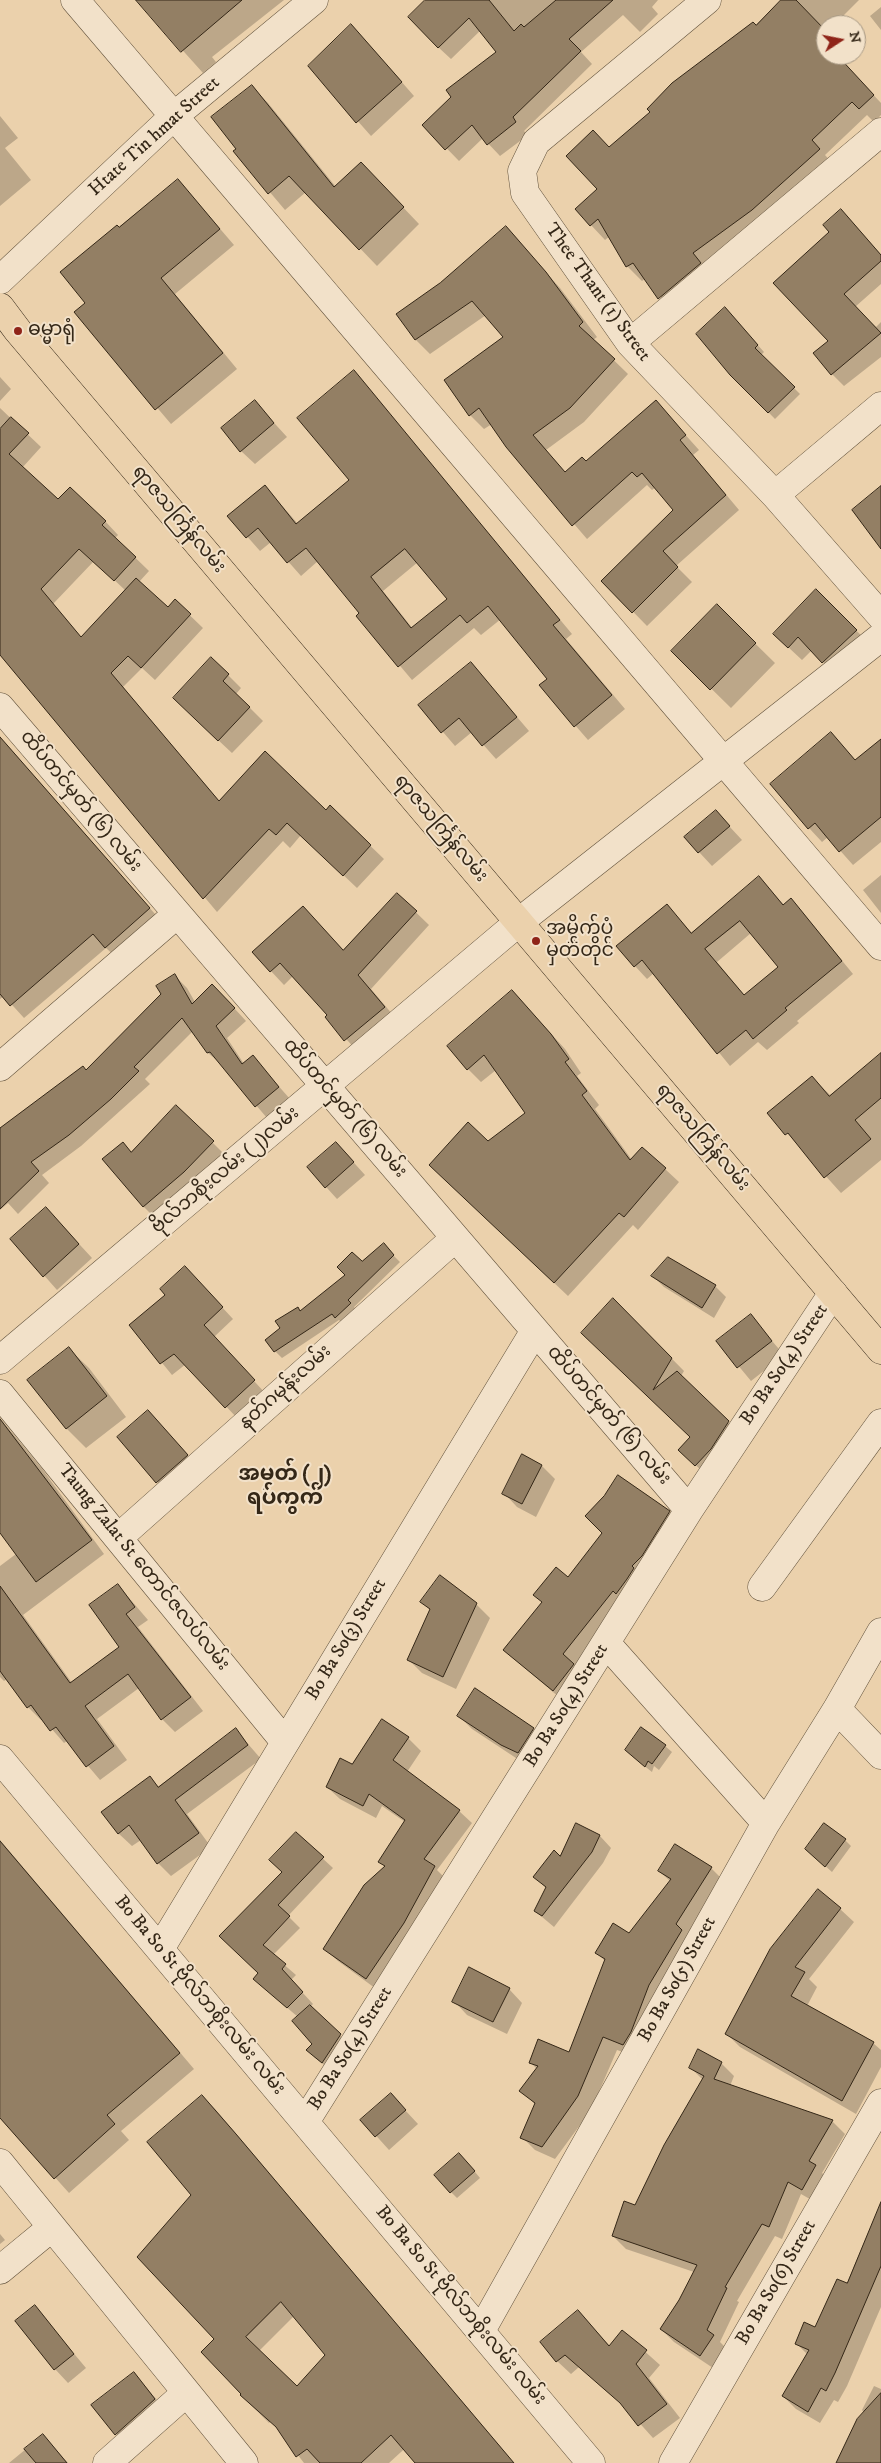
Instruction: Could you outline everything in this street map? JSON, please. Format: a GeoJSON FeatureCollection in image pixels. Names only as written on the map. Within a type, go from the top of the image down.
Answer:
{"type":"FeatureCollection","features":[{"type":"Feature","properties":{"kind":"main road","name":"ရာဇသင်္ကြန်လမ်း"},"geometry":{"type":"LineString","coordinates":[[0,307],[18,331],[881,1350]]}},
{"type":"Feature","properties":{"kind":"street"},"geometry":{"type":"LineString","coordinates":[[75,0],[881,946]]}},
{"type":"Feature","properties":{"kind":"street","name":"Htate Tin hmat Street"},"geometry":{"type":"LineString","coordinates":[[0,280],[174,116],[314,0]]}},
{"type":"Feature","properties":{"kind":"street","name":"Thee Thant (1) Street"},"geometry":{"type":"LineString","coordinates":[[708,0],[536,142],[522,171],[525,193],[630,343],[775,495],[881,616]]}},
{"type":"Feature","properties":{"kind":"street"},"geometry":{"type":"LineString","coordinates":[[630,343],[881,132]]}},
{"type":"Feature","properties":{"kind":"street"},"geometry":{"type":"LineString","coordinates":[[775,495],[881,406]]}},
{"type":"Feature","properties":{"kind":"street","name":"ဗိုလ်ဘစိုးလမ်း (၂)လမ်း"},"geometry":{"type":"LineString","coordinates":[[0,1360],[520,922],[881,638]]}},
{"type":"Feature","properties":{"kind":"street","name":"ထိပ်တင်မှတ် (၆) လမ်း"},"geometry":{"type":"LineString","coordinates":[[0,707],[454,1239],[689,1510]]}},
{"type":"Feature","properties":{"kind":"street"},"geometry":{"type":"LineString","coordinates":[[2,1061],[176,915]]}},
{"type":"Feature","properties":{"kind":"street","name":"နတ်ဂမုန်းလမ်း"},"geometry":{"type":"LineString","coordinates":[[118,1538],[454,1239]]}},
{"type":"Feature","properties":{"kind":"street","name":"Bo Ba So(4) Street"},"geometry":{"type":"LineString","coordinates":[[305,2122],[689,1510],[833,1293]]}},
{"type":"Feature","properties":{"kind":"street","name":"Bo Ba So(3) Street"},"geometry":{"type":"LineString","coordinates":[[160,1949],[534,1332]]}},
{"type":"Feature","properties":{"kind":"street","name":"Taung Zalat St တောင်ဇလပ်လမ်း"},"geometry":{"type":"LineString","coordinates":[[0,1394],[285,1742]]}},
{"type":"Feature","properties":{"kind":"street"},"geometry":{"type":"LineString","coordinates":[[762,1587],[881,1423]]}},
{"type":"Feature","properties":{"kind":"street","name":"Bo Ba So(5) Street"},"geometry":{"type":"LineString","coordinates":[[481,2331],[766,1823],[837,1709],[881,1632]]}},
{"type":"Feature","properties":{"kind":"street"},"geometry":{"type":"LineString","coordinates":[[606,1643],[766,1823]]}},
{"type":"Feature","properties":{"kind":"street"},"geometry":{"type":"LineString","coordinates":[[837,1709],[881,1755]]}},
{"type":"Feature","properties":{"kind":"street","name":"Bo Ba So St ဗိုလ်ဘစိုးလမ်း လမ်း"},"geometry":{"type":"LineString","coordinates":[[0,1759],[592,2463]]}},
{"type":"Feature","properties":{"kind":"street","name":"Bo Ba So(6) Street"},"geometry":{"type":"LineString","coordinates":[[673,2463],[881,2103]]}},
{"type":"Feature","properties":{"kind":"street"},"geometry":{"type":"LineString","coordinates":[[0,2163],[244,2463]]}},
{"type":"Feature","properties":{"kind":"street"},"geometry":{"type":"LineString","coordinates":[[0,2270],[51,2228]]}},
{"type":"Feature","properties":{"kind":"street"},"geometry":{"type":"LineString","coordinates":[[107,2463],[186,2394]]}},
{"type":"Feature","properties":{"kind":"building"},"geometry":{"type":"Polygon","coordinates":[[[136,0],[242,0],[181,52],[136,0]]]}},
{"type":"Feature","properties":{"kind":"building"},"geometry":{"type":"Polygon","coordinates":[[[425,0],[489,0],[514,31],[521,24],[524,27],[556,0],[613,0],[569,39],[581,51],[513,117],[516,122],[487,145],[472,125],[445,150],[422,125],[451,97],[446,90],[496,52],[469,18],[438,48],[408,17],[425,0]]]}},
{"type":"Feature","properties":{"kind":"building"},"geometry":{"type":"Polygon","coordinates":[[[781,0],[796,0],[816,21],[816,65],[846,65],[874,95],[859,109],[852,102],[812,140],[820,149],[752,210],[693,253],[701,263],[658,299],[633,263],[626,267],[598,219],[590,226],[575,209],[597,189],[566,156],[593,130],[609,147],[650,112],[647,109],[672,83],[753,22],[756,25],[781,0]]]}},
{"type":"Feature","properties":{"kind":"building"},"geometry":{"type":"Polygon","coordinates":[[[351,24],[402,82],[356,123],[308,66],[351,24]]]}},
{"type":"Feature","properties":{"kind":"building"},"geometry":{"type":"Polygon","coordinates":[[[252,85],[334,187],[361,162],[404,207],[359,250],[289,176],[268,194],[233,151],[236,149],[211,117],[252,85]]]}},
{"type":"Feature","properties":{"kind":"building"},"geometry":{"type":"Polygon","coordinates":[[[178,179],[220,229],[161,278],[223,353],[155,410],[74,312],[85,303],[60,272],[117,225],[119,227],[178,179]]]}},
{"type":"Feature","properties":{"kind":"building"},"geometry":{"type":"Polygon","coordinates":[[[841,209],[881,255],[881,261],[844,294],[881,333],[831,375],[813,353],[828,341],[773,283],[829,232],[823,225],[841,209]]]}},
{"type":"Feature","properties":{"kind":"building"},"geometry":{"type":"Polygon","coordinates":[[[506,226],[546,272],[583,322],[579,326],[615,359],[570,408],[533,435],[565,472],[582,457],[586,461],[656,400],[686,435],[680,440],[726,495],[663,551],[678,567],[632,613],[601,581],[673,510],[642,473],[637,477],[632,472],[572,526],[506,447],[479,408],[469,416],[444,380],[503,337],[472,301],[415,340],[396,314],[440,283],[506,226]]]}},
{"type":"Feature","properties":{"kind":"building"},"geometry":{"type":"Polygon","coordinates":[[[725,307],[758,345],[755,348],[795,387],[768,413],[730,375],[696,334],[725,307]]]}},
{"type":"Feature","properties":{"kind":"building"},"geometry":{"type":"Polygon","coordinates":[[[354,370],[560,620],[553,625],[612,695],[574,727],[539,685],[547,679],[488,606],[467,623],[460,615],[398,667],[356,616],[359,613],[306,548],[287,563],[258,528],[246,538],[227,516],[265,485],[296,524],[349,480],[297,418],[354,370]],[[405,549],[371,577],[411,628],[447,599],[405,549]]]}},
{"type":"Feature","properties":{"kind":"building"},"geometry":{"type":"Polygon","coordinates":[[[255,400],[274,423],[240,452],[221,428],[255,400]]]}},
{"type":"Feature","properties":{"kind":"building"},"geometry":{"type":"Polygon","coordinates":[[[11,417],[29,433],[9,454],[58,499],[70,487],[106,521],[102,525],[136,557],[114,581],[79,549],[41,589],[81,637],[136,578],[168,607],[175,599],[191,614],[141,668],[128,656],[111,673],[219,801],[265,751],[326,810],[330,805],[371,845],[343,876],[287,823],[276,835],[269,829],[203,899],[0,655],[0,429],[11,417]]]}},
{"type":"Feature","properties":{"kind":"building"},"geometry":{"type":"Polygon","coordinates":[[[881,486],[881,549],[852,510],[881,486]]]}},
{"type":"Feature","properties":{"kind":"building"},"geometry":{"type":"Polygon","coordinates":[[[816,589],[857,630],[822,663],[798,637],[788,648],[773,634],[816,589]]]}},
{"type":"Feature","properties":{"kind":"building"},"geometry":{"type":"Polygon","coordinates":[[[717,604],[756,643],[710,690],[671,651],[717,604]]]}},
{"type":"Feature","properties":{"kind":"building"},"geometry":{"type":"Polygon","coordinates":[[[211,657],[229,674],[223,681],[250,707],[218,741],[173,698],[211,657]]]}},
{"type":"Feature","properties":{"kind":"building"},"geometry":{"type":"Polygon","coordinates":[[[471,662],[517,717],[482,746],[459,718],[441,733],[418,705],[471,662]]]}},
{"type":"Feature","properties":{"kind":"building"},"geometry":{"type":"Polygon","coordinates":[[[831,732],[855,760],[881,739],[881,817],[839,852],[815,823],[808,829],[770,784],[831,732]]]}},
{"type":"Feature","properties":{"kind":"building"},"geometry":{"type":"Polygon","coordinates":[[[0,737],[150,908],[105,948],[93,934],[10,1006],[0,994],[0,737]]]}},
{"type":"Feature","properties":{"kind":"building"},"geometry":{"type":"Polygon","coordinates":[[[716,810],[730,826],[698,853],[684,837],[716,810]]]}},
{"type":"Feature","properties":{"kind":"building"},"geometry":{"type":"Polygon","coordinates":[[[759,876],[783,905],[791,898],[842,961],[785,1008],[787,1010],[753,1039],[746,1030],[717,1054],[642,960],[634,967],[616,946],[667,904],[691,933],[759,876]],[[740,921],[705,949],[744,995],[778,967],[740,921]]]}},
{"type":"Feature","properties":{"kind":"building"},"geometry":{"type":"Polygon","coordinates":[[[397,893],[417,911],[358,975],[385,1007],[344,1041],[325,1017],[327,1015],[280,963],[270,972],[252,952],[303,906],[343,950],[397,893]]]}},
{"type":"Feature","properties":{"kind":"building"},"geometry":{"type":"Polygon","coordinates":[[[175,974],[192,1004],[212,984],[235,1008],[216,1026],[242,1064],[253,1055],[279,1087],[255,1107],[210,1052],[207,1053],[182,1018],[134,1067],[139,1071],[111,1099],[69,1135],[31,1162],[39,1171],[0,1209],[0,1128],[83,1066],[86,1070],[161,994],[156,986],[175,974]]]}},
{"type":"Feature","properties":{"kind":"building"},"geometry":{"type":"Polygon","coordinates":[[[512,990],[551,1034],[569,1059],[565,1062],[587,1091],[582,1095],[630,1160],[642,1147],[666,1168],[624,1217],[619,1213],[554,1283],[429,1165],[468,1122],[488,1141],[525,1113],[484,1055],[467,1070],[447,1046],[512,990]]]}},
{"type":"Feature","properties":{"kind":"building"},"geometry":{"type":"Polygon","coordinates":[[[881,1053],[881,1098],[855,1120],[871,1139],[824,1178],[788,1133],[785,1135],[767,1113],[812,1076],[829,1096],[881,1053]]]}},
{"type":"Feature","properties":{"kind":"building"},"geometry":{"type":"Polygon","coordinates":[[[176,1105],[214,1141],[184,1172],[143,1207],[102,1159],[123,1142],[131,1152],[176,1105]]]}},
{"type":"Feature","properties":{"kind":"building"},"geometry":{"type":"Polygon","coordinates":[[[336,1142],[354,1162],[325,1188],[307,1167],[336,1142]]]}},
{"type":"Feature","properties":{"kind":"building"},"geometry":{"type":"Polygon","coordinates":[[[46,1207],[79,1244],[43,1277],[10,1239],[46,1207]]]}},
{"type":"Feature","properties":{"kind":"building"},"geometry":{"type":"Polygon","coordinates":[[[384,1243],[394,1255],[348,1300],[351,1303],[335,1318],[332,1314],[274,1352],[265,1340],[280,1328],[275,1321],[298,1307],[300,1311],[345,1275],[337,1267],[352,1252],[362,1261],[384,1243]]]}},
{"type":"Feature","properties":{"kind":"building"},"geometry":{"type":"Polygon","coordinates":[[[668,1257],[716,1285],[702,1308],[651,1276],[668,1257]]]}},
{"type":"Feature","properties":{"kind":"building"},"geometry":{"type":"Polygon","coordinates":[[[185,1266],[223,1307],[204,1325],[255,1380],[225,1408],[174,1354],[160,1364],[129,1325],[165,1295],[160,1289],[185,1266]]]}},
{"type":"Feature","properties":{"kind":"building"},"geometry":{"type":"Polygon","coordinates":[[[613,1298],[672,1358],[653,1390],[677,1371],[729,1421],[711,1449],[695,1466],[678,1450],[690,1437],[581,1333],[613,1298]]]}},
{"type":"Feature","properties":{"kind":"building"},"geometry":{"type":"Polygon","coordinates":[[[751,1314],[772,1341],[737,1368],[716,1341],[751,1314]]]}},
{"type":"Feature","properties":{"kind":"building"},"geometry":{"type":"Polygon","coordinates":[[[69,1347],[107,1396],[66,1429],[27,1380],[69,1347]]]}},
{"type":"Feature","properties":{"kind":"building"},"geometry":{"type":"Polygon","coordinates":[[[148,1410],[188,1455],[156,1483],[117,1437],[148,1410]]]}},
{"type":"Feature","properties":{"kind":"building"},"geometry":{"type":"Polygon","coordinates":[[[0,1419],[92,1540],[36,1582],[0,1533],[0,1419]]]}},
{"type":"Feature","properties":{"kind":"building"},"geometry":{"type":"Polygon","coordinates":[[[522,1454],[542,1465],[522,1504],[502,1494],[522,1454]]]}},
{"type":"Feature","properties":{"kind":"building"},"geometry":{"type":"Polygon","coordinates":[[[618,1475],[670,1511],[642,1556],[632,1566],[634,1568],[616,1594],[613,1591],[563,1654],[574,1664],[553,1691],[503,1650],[542,1602],[533,1595],[556,1567],[568,1577],[602,1533],[585,1516],[604,1496],[618,1475]]]}},
{"type":"Feature","properties":{"kind":"building"},"geometry":{"type":"Polygon","coordinates":[[[440,1575],[477,1603],[443,1677],[407,1660],[430,1609],[420,1602],[440,1575]]]}},
{"type":"Feature","properties":{"kind":"building"},"geometry":{"type":"Polygon","coordinates":[[[118,1584],[135,1607],[126,1614],[191,1697],[161,1720],[128,1674],[85,1706],[114,1746],[86,1767],[56,1727],[50,1731],[31,1705],[27,1708],[0,1671],[0,1586],[70,1683],[119,1647],[89,1605],[118,1584]]]}},
{"type":"Feature","properties":{"kind":"building"},"geometry":{"type":"Polygon","coordinates":[[[475,1688],[534,1728],[518,1753],[501,1745],[457,1716],[475,1688]]]}},
{"type":"Feature","properties":{"kind":"building"},"geometry":{"type":"Polygon","coordinates":[[[382,1719],[409,1737],[393,1760],[460,1810],[424,1859],[435,1866],[404,1923],[366,1979],[323,1949],[364,1885],[385,1866],[378,1862],[405,1820],[369,1794],[363,1806],[326,1787],[340,1758],[352,1764],[382,1719]]]}},
{"type":"Feature","properties":{"kind":"building"},"geometry":{"type":"Polygon","coordinates":[[[641,1727],[666,1745],[652,1764],[648,1761],[645,1767],[625,1750],[641,1727]]]}},
{"type":"Feature","properties":{"kind":"building"},"geometry":{"type":"Polygon","coordinates":[[[236,1728],[248,1745],[175,1800],[199,1833],[157,1864],[129,1825],[118,1834],[101,1812],[150,1776],[158,1787],[236,1728]]]}},
{"type":"Feature","properties":{"kind":"building"},"geometry":{"type":"Polygon","coordinates":[[[576,1823],[600,1835],[592,1852],[542,1916],[534,1911],[546,1887],[533,1877],[554,1850],[560,1856],[576,1823]]]}},
{"type":"Feature","properties":{"kind":"building"},"geometry":{"type":"Polygon","coordinates":[[[824,1823],[846,1839],[825,1867],[805,1849],[824,1823]]]}},
{"type":"Feature","properties":{"kind":"building"},"geometry":{"type":"Polygon","coordinates":[[[296,1832],[324,1857],[278,1905],[290,1916],[263,1945],[286,1964],[282,1969],[303,1992],[287,2008],[253,1979],[258,1973],[219,1936],[282,1872],[269,1860],[296,1832]]]}},
{"type":"Feature","properties":{"kind":"building"},"geometry":{"type":"Polygon","coordinates":[[[0,1841],[180,2053],[107,2115],[115,2124],[54,2179],[0,2118],[0,1841]]]}},
{"type":"Feature","properties":{"kind":"building"},"geometry":{"type":"Polygon","coordinates":[[[675,1844],[712,1867],[676,1924],[682,1930],[649,1985],[631,2032],[623,2045],[603,2037],[578,2096],[542,2147],[520,2138],[535,2103],[519,2091],[538,2066],[529,2063],[538,2039],[569,2052],[605,1959],[595,1953],[613,1923],[629,1933],[671,1879],[658,1871],[675,1844]]]}},
{"type":"Feature","properties":{"kind":"building"},"geometry":{"type":"Polygon","coordinates":[[[818,1889],[841,1908],[795,1967],[805,1972],[791,1996],[874,2042],[842,2101],[725,2034],[770,1949],[818,1889]]]}},
{"type":"Feature","properties":{"kind":"building"},"geometry":{"type":"Polygon","coordinates":[[[469,1967],[510,1988],[493,2022],[452,2002],[469,1967]]]}},
{"type":"Feature","properties":{"kind":"building"},"geometry":{"type":"Polygon","coordinates":[[[310,2005],[341,2034],[322,2063],[306,2050],[312,2044],[292,2021],[310,2005]]]}},
{"type":"Feature","properties":{"kind":"building"},"geometry":{"type":"Polygon","coordinates":[[[698,2049],[722,2062],[714,2079],[833,2120],[809,2161],[816,2165],[802,2190],[788,2182],[769,2227],[762,2224],[725,2287],[727,2288],[707,2330],[714,2335],[700,2356],[660,2329],[679,2300],[697,2265],[612,2236],[624,2201],[635,2205],[664,2145],[704,2076],[689,2068],[698,2049]]]}},
{"type":"Feature","properties":{"kind":"building"},"geometry":{"type":"Polygon","coordinates":[[[391,2093],[406,2110],[375,2137],[360,2120],[391,2093]]]}},
{"type":"Feature","properties":{"kind":"building"},"geometry":{"type":"Polygon","coordinates":[[[202,2095],[514,2463],[415,2463],[391,2435],[361,2463],[320,2463],[307,2449],[296,2457],[276,2427],[240,2395],[201,2352],[214,2339],[137,2257],[191,2195],[147,2142],[202,2095]],[[281,2302],[246,2337],[297,2386],[325,2355],[281,2302]]]}},
{"type":"Feature","properties":{"kind":"building"},"geometry":{"type":"Polygon","coordinates":[[[459,2153],[475,2171],[450,2193],[434,2175],[459,2153]]]}},
{"type":"Feature","properties":{"kind":"building"},"geometry":{"type":"Polygon","coordinates":[[[881,2202],[881,2266],[826,2391],[821,2388],[808,2412],[782,2396],[809,2350],[795,2344],[804,2322],[815,2327],[837,2279],[847,2283],[881,2202]]]}},
{"type":"Feature","properties":{"kind":"building"},"geometry":{"type":"Polygon","coordinates":[[[35,2305],[74,2354],[54,2370],[15,2321],[35,2305]]]}},
{"type":"Feature","properties":{"kind":"building"},"geometry":{"type":"Polygon","coordinates":[[[578,2310],[609,2346],[622,2330],[647,2350],[636,2364],[667,2404],[638,2426],[620,2403],[565,2355],[556,2362],[540,2342],[578,2310]]]}},
{"type":"Feature","properties":{"kind":"building"},"geometry":{"type":"Polygon","coordinates":[[[134,2372],[155,2399],[115,2435],[91,2405],[134,2372]]]}},
{"type":"Feature","properties":{"kind":"building"},"geometry":{"type":"Polygon","coordinates":[[[881,2393],[881,2463],[836,2463],[857,2419],[881,2393]]]}},
{"type":"Feature","properties":{"kind":"building"},"geometry":{"type":"Polygon","coordinates":[[[43,2434],[67,2463],[36,2463],[24,2449],[43,2434]]]}},
{"type":"Feature","properties":{"kind":"place","name":"ဓမ္မာရုံ"},"geometry":{"type":"Point","coordinates":[18,331]}},
{"type":"Feature","properties":{"kind":"place","name":"အမှိုက်ပုံ မှတ်တိုင်"},"geometry":{"type":"Point","coordinates":[536,941]}},
{"type":"Feature","properties":{"kind":"district","name":"အမှတ် (၂) ရပ်ကွက်"},"geometry":{"type":"Point","coordinates":[285,1488]}}]}
